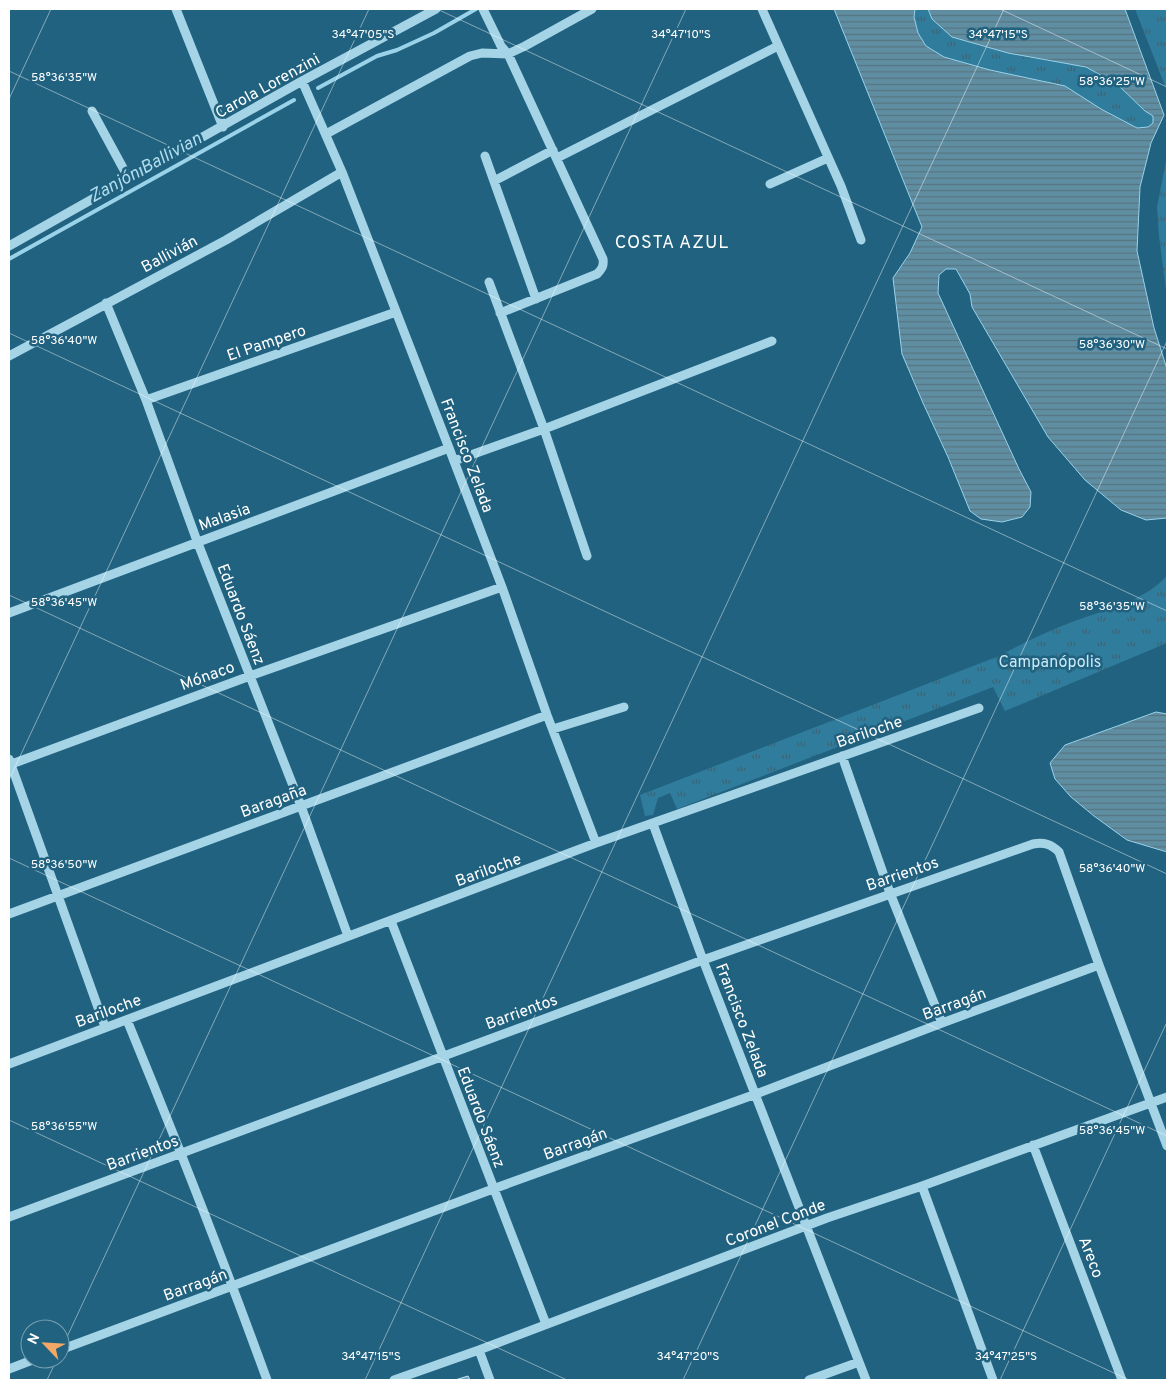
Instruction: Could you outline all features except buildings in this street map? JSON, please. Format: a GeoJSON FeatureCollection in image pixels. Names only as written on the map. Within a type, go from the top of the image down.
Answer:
{"type":"FeatureCollection","features":[{"type":"Feature","properties":{"kind":"street"},"geometry":{"type":"LineString","coordinates":[[176,9],[223,127]]}},
{"type":"Feature","properties":{"kind":"street","name":"Carola Lorenzini"},"geometry":{"type":"LineString","coordinates":[[9,246],[223,127],[421,13],[436,9]]}},
{"type":"Feature","properties":{"kind":"street"},"geometry":{"type":"LineString","coordinates":[[484,9],[501,46],[508,54],[604,264],[597,274],[500,313]]}},
{"type":"Feature","properties":{"kind":"street"},"geometry":{"type":"LineString","coordinates":[[326,134],[470,56],[482,53],[508,54],[592,9]]}},
{"type":"Feature","properties":{"kind":"street"},"geometry":{"type":"LineString","coordinates":[[762,9],[841,186],[861,240]]}},
{"type":"Feature","properties":{"kind":"street"},"geometry":{"type":"LineString","coordinates":[[494,181],[555,154],[778,46]]}},
{"type":"Feature","properties":{"kind":"street","name":"Francisco Zelada"},"geometry":{"type":"LineString","coordinates":[[302,81],[342,172],[449,448],[596,843]]}},
{"type":"Feature","properties":{"kind":"street"},"geometry":{"type":"LineString","coordinates":[[92,112],[129,180]]}},
{"type":"Feature","properties":{"kind":"street"},"geometry":{"type":"LineString","coordinates":[[485,156],[536,299]]}},
{"type":"Feature","properties":{"kind":"street"},"geometry":{"type":"LineString","coordinates":[[770,184],[828,158]]}},
{"type":"Feature","properties":{"kind":"street","name":"Ballivián"},"geometry":{"type":"LineString","coordinates":[[9,356],[226,240],[342,172]]}},
{"type":"Feature","properties":{"kind":"street"},"geometry":{"type":"LineString","coordinates":[[489,282],[544,430],[587,556]]}},
{"type":"Feature","properties":{"kind":"street","name":"Eduardo Sáenz"},"geometry":{"type":"LineString","coordinates":[[106,303],[146,400],[197,541],[301,806],[348,936]]}},
{"type":"Feature","properties":{"kind":"street","name":"El Pampero"},"geometry":{"type":"LineString","coordinates":[[146,400],[396,312]]}},
{"type":"Feature","properties":{"kind":"street"},"geometry":{"type":"LineString","coordinates":[[454,461],[544,430],[772,341]]}},
{"type":"Feature","properties":{"kind":"street","name":"Malasia"},"geometry":{"type":"LineString","coordinates":[[9,612],[449,448]]}},
{"type":"Feature","properties":{"kind":"street","name":"Mónaco"},"geometry":{"type":"LineString","coordinates":[[9,763],[502,587]]}},
{"type":"Feature","properties":{"kind":"street"},"geometry":{"type":"LineString","coordinates":[[553,729],[624,707]]}},
{"type":"Feature","properties":{"kind":"street","name":"Bariloche"},"geometry":{"type":"LineString","coordinates":[[9,1064],[596,843],[979,708]]}},
{"type":"Feature","properties":{"kind":"street","name":"Baragaña"},"geometry":{"type":"LineString","coordinates":[[9,914],[547,715]]}},
{"type":"Feature","properties":{"kind":"street"},"geometry":{"type":"LineString","coordinates":[[842,756],[890,893],[942,1023]]}},
{"type":"Feature","properties":{"kind":"street"},"geometry":{"type":"LineString","coordinates":[[9,763],[105,1027]]}},
{"type":"Feature","properties":{"kind":"street","name":"Francisco Zelada"},"geometry":{"type":"LineString","coordinates":[[653,824],[703,960],[866,1380]]}},
{"type":"Feature","properties":{"kind":"street","name":"Barrientos"},"geometry":{"type":"LineString","coordinates":[[9,1217],[703,960],[1033,844],[1054,846],[1059,852],[1100,965]]}},
{"type":"Feature","properties":{"kind":"street","name":"Eduardo Sáenz"},"geometry":{"type":"LineString","coordinates":[[391,920],[546,1324]]}},
{"type":"Feature","properties":{"kind":"street"},"geometry":{"type":"LineString","coordinates":[[1100,965],[1167,1146]]}},
{"type":"Feature","properties":{"kind":"street","name":"Barragán"},"geometry":{"type":"LineString","coordinates":[[70,1346],[493,1188],[756,1094],[1100,965]]}},
{"type":"Feature","properties":{"kind":"street"},"geometry":{"type":"LineString","coordinates":[[127,1020],[182,1153],[267,1380]]}},
{"type":"Feature","properties":{"kind":"street","name":"Coronel Conde"},"geometry":{"type":"LineString","coordinates":[[394,1380],[479,1350],[827,1218],[922,1186],[1167,1097]]}},
{"type":"Feature","properties":{"kind":"street","name":"Areco"},"geometry":{"type":"LineString","coordinates":[[1033,1145],[1122,1380]]}},
{"type":"Feature","properties":{"kind":"street"},"geometry":{"type":"LineString","coordinates":[[922,1186],[993,1380]]}},
{"type":"Feature","properties":{"kind":"street"},"geometry":{"type":"LineString","coordinates":[[479,1350],[490,1380]]}},
{"type":"Feature","properties":{"kind":"street"},"geometry":{"type":"LineString","coordinates":[[809,1380],[859,1362]]}},
{"type":"Feature","properties":{"kind":"green space"},"geometry":{"type":"Polygon","coordinates":[[[915,9],[928,9],[932,19],[1008,53],[1086,67],[1117,84],[1145,111],[1153,116],[1154,123],[1148,127],[1137,128],[1101,109],[990,70],[944,57],[926,46],[918,33],[914,17],[915,9]]]}},
{"type":"Feature","properties":{"kind":"green space"},"geometry":{"type":"Polygon","coordinates":[[[1135,9],[1167,9],[1167,91],[1135,9]]]}},
{"type":"Feature","properties":{"kind":"green space"},"geometry":{"type":"Polygon","coordinates":[[[1167,156],[1167,297],[1157,207],[1167,156]]]}},
{"type":"Feature","properties":{"kind":"green space","name":"Campanópolis"},"geometry":{"type":"Polygon","coordinates":[[[1167,576],[1167,643],[1005,711],[993,687],[677,809],[670,793],[658,798],[653,815],[645,816],[640,795],[999,656],[1053,630],[1134,599],[1146,593],[1167,576]]]}},
{"type":"Feature","properties":{"kind":"shaded area"},"geometry":{"type":"Polygon","coordinates":[[[834,9],[915,9],[914,17],[918,33],[926,46],[944,57],[990,70],[1065,86],[1101,109],[1137,128],[1148,127],[1153,123],[1153,116],[1145,111],[1117,84],[1086,67],[1008,53],[952,37],[932,19],[928,9],[1125,9],[1164,115],[1151,143],[1140,187],[1137,251],[1154,328],[1167,369],[1167,518],[1146,520],[1121,510],[1085,480],[1048,437],[972,307],[970,294],[956,269],[946,269],[939,275],[938,293],[1031,492],[1030,507],[1022,517],[1002,522],[981,519],[970,511],[902,354],[893,278],[910,253],[922,227],[834,9]]]}},
{"type":"Feature","properties":{"kind":"shaded area"},"geometry":{"type":"Polygon","coordinates":[[[1156,712],[1167,714],[1167,852],[1127,840],[1094,816],[1071,797],[1055,779],[1050,763],[1065,745],[1156,712]]]}},
{"type":"Feature","properties":{"kind":"waterway","name":"Zanjón Ballivian"},"geometry":{"type":"LineString","coordinates":[[318,88],[377,56],[397,50],[434,33],[476,9]]}},
{"type":"Feature","properties":{"kind":"waterway","name":"Zanjón Ballivian"},"geometry":{"type":"LineString","coordinates":[[9,259],[294,100]]}},
{"type":"Feature","properties":{"kind":"district","name":"COSTA AZUL"},"geometry":{"type":"Point","coordinates":[672,242]}}]}
